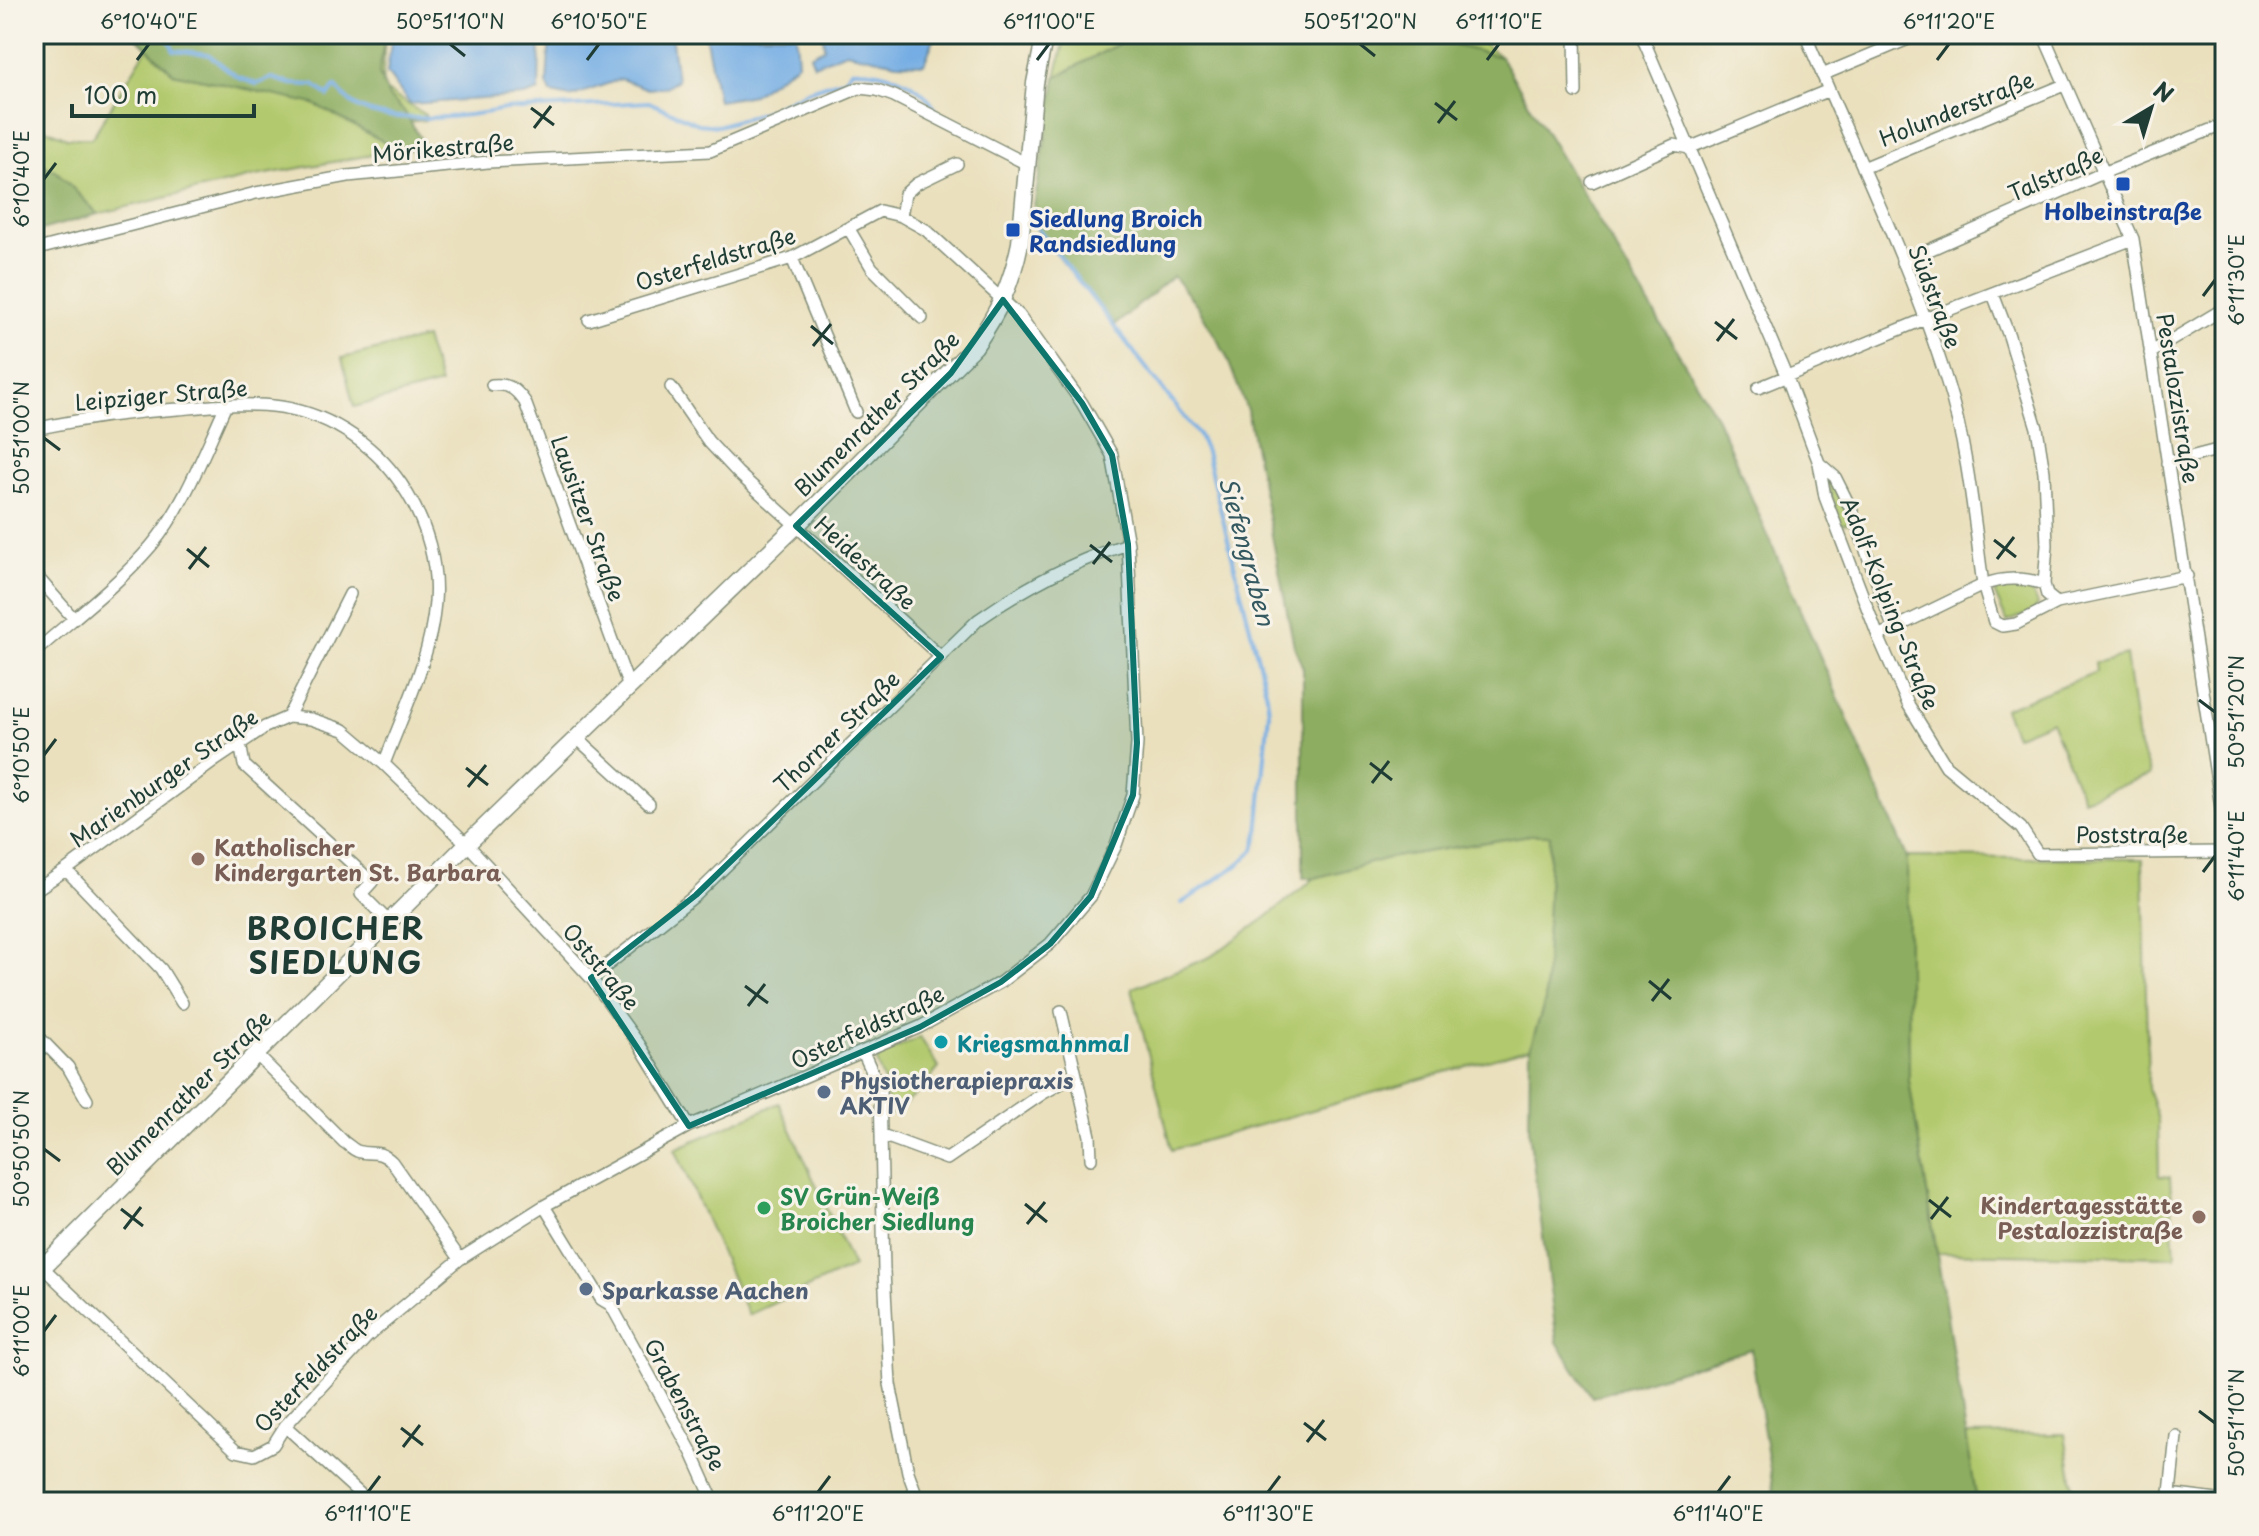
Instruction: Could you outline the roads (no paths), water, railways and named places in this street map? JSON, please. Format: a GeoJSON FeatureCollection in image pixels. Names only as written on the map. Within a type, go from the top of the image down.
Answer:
{"type":"FeatureCollection","features":[{"type":"Feature","properties":{"kind":"street","name":"Blumenrather Straße"},"geometry":{"type":"LineString","coordinates":[[37,1268],[257,1055],[467,844],[796,526],[975,346],[1003,300],[1020,243],[1035,83],[1045,34]]}},
{"type":"Feature","properties":{"kind":"street"},"geometry":{"type":"LineString","coordinates":[[1575,34],[1576,92]]}},
{"type":"Feature","properties":{"kind":"street","name":"Adolf-Kolping-Straße"},"geometry":{"type":"LineString","coordinates":[[1641,34],[1786,375],[1819,463],[1825,497],[1878,636],[1908,704],[1937,755],[1957,776],[2021,828],[2038,854]]}},
{"type":"Feature","properties":{"kind":"street","name":"Südstraße"},"geometry":{"type":"LineString","coordinates":[[1805,34],[1902,262],[1948,386],[1969,480],[1983,585],[1994,622],[2002,626],[2016,624],[2057,603]]}},
{"type":"Feature","properties":{"kind":"street"},"geometry":{"type":"LineString","coordinates":[[1822,75],[1920,34]]}},
{"type":"Feature","properties":{"kind":"street","name":"Pestalozzistraße"},"geometry":{"type":"LineString","coordinates":[[2043,34],[2133,239],[2167,463],[2220,758],[2225,833]]}},
{"type":"Feature","properties":{"kind":"street","name":"Holunderstraße"},"geometry":{"type":"LineString","coordinates":[[1863,168],[2064,85]]}},
{"type":"Feature","properties":{"kind":"street","name":"Mörikestraße"},"geometry":{"type":"LineString","coordinates":[[34,250],[256,193],[348,176],[502,161],[710,151],[859,88],[894,96],[1027,164]]}},
{"type":"Feature","properties":{"kind":"street"},"geometry":{"type":"LineString","coordinates":[[1592,182],[1674,145],[1689,148],[1829,90]]}},
{"type":"Feature","properties":{"kind":"street","name":"Talstraße"},"geometry":{"type":"LineString","coordinates":[[1902,262],[2103,173],[2225,124]]}},
{"type":"Feature","properties":{"kind":"street"},"geometry":{"type":"LineString","coordinates":[[901,216],[905,194],[916,184],[957,164]]}},
{"type":"Feature","properties":{"kind":"street","name":"Osterfeldstraße"},"geometry":{"type":"LineString","coordinates":[[37,1268],[236,1451],[254,1455],[273,1445],[285,1426],[367,1337],[460,1259],[544,1206],[689,1126],[920,1027],[1001,982],[1050,944],[1091,896],[1116,845],[1133,795],[1137,743],[1128,544],[1112,455],[1082,403],[1019,315],[926,230],[901,216],[880,211],[792,258],[589,320]]}},
{"type":"Feature","properties":{"kind":"street"},"geometry":{"type":"LineString","coordinates":[[849,229],[872,268],[922,318]]}},
{"type":"Feature","properties":{"kind":"street"},"geometry":{"type":"LineString","coordinates":[[1758,388],[1925,319],[2133,239]]}},
{"type":"Feature","properties":{"kind":"street"},"geometry":{"type":"LineString","coordinates":[[792,258],[856,412]]}},
{"type":"Feature","properties":{"kind":"street"},"geometry":{"type":"LineString","coordinates":[[1993,294],[2037,428],[2044,472],[2047,545],[2044,584],[2047,595],[2057,603],[2187,576]]}},
{"type":"Feature","properties":{"kind":"street"},"geometry":{"type":"LineString","coordinates":[[2150,353],[2225,308]]}},
{"type":"Feature","properties":{"kind":"street","name":"Lausitzer Straße"},"geometry":{"type":"LineString","coordinates":[[492,385],[507,385],[515,389],[525,402],[629,687]]}},
{"type":"Feature","properties":{"kind":"street","name":"Heidestraße"},"geometry":{"type":"LineString","coordinates":[[671,387],[708,441],[738,473],[941,657]]}},
{"type":"Feature","properties":{"kind":"street"},"geometry":{"type":"LineString","coordinates":[[34,653],[152,545],[175,511],[226,405]]}},
{"type":"Feature","properties":{"kind":"street","name":"Leipziger Straße"},"geometry":{"type":"LineString","coordinates":[[34,429],[117,415],[226,405],[282,407],[328,421],[363,441],[399,479],[421,516],[432,553],[435,602],[425,653],[384,764]]}},
{"type":"Feature","properties":{"kind":"street"},"geometry":{"type":"LineString","coordinates":[[2167,463],[2225,448]]}},
{"type":"Feature","properties":{"kind":"street","name":"Adolf-Kolping-Straße"},"geometry":{"type":"LineString","coordinates":[[1819,463],[1835,477],[1852,511],[1894,630]]}},
{"type":"Feature","properties":{"kind":"street","name":"Thorner Straße"},"geometry":{"type":"LineString","coordinates":[[591,978],[696,895],[978,620],[1011,597],[1087,557],[1128,544]]}},
{"type":"Feature","properties":{"kind":"street"},"geometry":{"type":"LineString","coordinates":[[34,573],[74,619]]}},
{"type":"Feature","properties":{"kind":"street"},"geometry":{"type":"LineString","coordinates":[[1878,636],[1983,585],[2010,579],[2030,579],[2044,584]]}},
{"type":"Feature","properties":{"kind":"street"},"geometry":{"type":"LineString","coordinates":[[288,717],[350,594]]}},
{"type":"Feature","properties":{"kind":"street","name":"Marienburger Straße"},"geometry":{"type":"LineString","coordinates":[[34,891],[240,743],[288,717],[311,719],[344,730],[467,844]]}},
{"type":"Feature","properties":{"kind":"street"},"geometry":{"type":"LineString","coordinates":[[577,738],[649,804]]}},
{"type":"Feature","properties":{"kind":"street"},"geometry":{"type":"LineString","coordinates":[[240,743],[244,765],[372,882],[361,894],[389,922]]}},
{"type":"Feature","properties":{"kind":"street","name":"Oststraße"},"geometry":{"type":"LineString","coordinates":[[467,844],[591,978],[639,1044],[689,1126]]}},
{"type":"Feature","properties":{"kind":"street","name":"Poststraße"},"geometry":{"type":"LineString","coordinates":[[2038,854],[2225,852]]}},
{"type":"Feature","properties":{"kind":"street"},"geometry":{"type":"LineString","coordinates":[[66,870],[161,969],[182,1003]]}},
{"type":"Feature","properties":{"kind":"street"},"geometry":{"type":"LineString","coordinates":[[1061,1011],[1090,1136],[1091,1159]]}},
{"type":"Feature","properties":{"kind":"street"},"geometry":{"type":"LineString","coordinates":[[34,1032],[68,1067],[87,1100]]}},
{"type":"Feature","properties":{"kind":"street"},"geometry":{"type":"LineString","coordinates":[[863,1052],[880,1089],[890,1384],[908,1472],[919,1502]]}},
{"type":"Feature","properties":{"kind":"street"},"geometry":{"type":"LineString","coordinates":[[257,1055],[344,1142],[359,1152],[372,1151],[392,1162],[460,1259]]}},
{"type":"Feature","properties":{"kind":"street"},"geometry":{"type":"LineString","coordinates":[[882,1135],[947,1159],[1042,1094],[1076,1075]]}},
{"type":"Feature","properties":{"kind":"street","name":"Grabenstraße"},"geometry":{"type":"LineString","coordinates":[[544,1206],[601,1299],[611,1305],[692,1453],[714,1502]]}},
{"type":"Feature","properties":{"kind":"street"},"geometry":{"type":"LineString","coordinates":[[285,1426],[369,1502]]}},
{"type":"Feature","properties":{"kind":"street"},"geometry":{"type":"LineString","coordinates":[[2176,1436],[2169,1498],[2225,1501]]}},
{"type":"Feature","properties":{"kind":"water"},"geometry":{"type":"Polygon","coordinates":[[[392,34],[540,34],[539,91],[524,96],[410,104],[387,73],[392,34]]]}},
{"type":"Feature","properties":{"kind":"water"},"geometry":{"type":"Polygon","coordinates":[[[550,34],[671,34],[677,80],[666,87],[648,89],[621,79],[570,97],[551,93],[547,84],[550,34]]]}},
{"type":"Feature","properties":{"kind":"water"},"geometry":{"type":"Polygon","coordinates":[[[705,34],[796,34],[798,63],[753,95],[718,101],[705,34]]]}},
{"type":"Feature","properties":{"kind":"water"},"geometry":{"type":"Polygon","coordinates":[[[823,34],[936,34],[924,64],[897,63],[846,52],[814,65],[810,55],[824,48],[823,34]]]}},
{"type":"Feature","properties":{"kind":"waterway","name":"Siefengraben"},"geometry":{"type":"LineString","coordinates":[[166,34],[174,50],[208,54],[239,78],[257,84],[272,78],[292,84],[314,85],[328,96],[335,86],[350,102],[366,110],[398,117],[435,118],[510,108],[649,102],[698,124],[718,126],[767,111],[807,91],[845,79],[852,70],[877,72],[902,80],[923,94],[938,115]]}},
{"type":"Feature","properties":{"kind":"waterway","name":"Siefengraben"},"geometry":{"type":"LineString","coordinates":[[1037,227],[1199,436],[1206,452],[1267,695],[1269,712],[1254,850],[1182,903]]}},
{"type":"Feature","properties":{"kind":"place","name":"Holbeinstraße"},"geometry":{"type":"Point","coordinates":[2123,184]}},
{"type":"Feature","properties":{"kind":"place","name":"Siedlung Broich Randsiedlung"},"geometry":{"type":"Point","coordinates":[1013,230]}},
{"type":"Feature","properties":{"kind":"place","name":"Katholischer Kindergarten St. Barbara"},"geometry":{"type":"Point","coordinates":[198,859]}},
{"type":"Feature","properties":{"kind":"place","name":"Kriegsmahnmal"},"geometry":{"type":"Point","coordinates":[941,1042]}},
{"type":"Feature","properties":{"kind":"place","name":"Physiotherapiepraxis AKTIV"},"geometry":{"type":"Point","coordinates":[824,1092]}},
{"type":"Feature","properties":{"kind":"place","name":"SV Grün-Weiß Broicher Siedlung"},"geometry":{"type":"Point","coordinates":[764,1208]}},
{"type":"Feature","properties":{"kind":"place","name":"Kindertagesstätte Pestalozzistraße"},"geometry":{"type":"Point","coordinates":[2199,1217]}},
{"type":"Feature","properties":{"kind":"place","name":"Sparkasse Aachen"},"geometry":{"type":"Point","coordinates":[586,1289]}},
{"type":"Feature","properties":{"kind":"district","name":"BROICHER SIEDLUNG"},"geometry":{"type":"Point","coordinates":[336,944]}}]}
